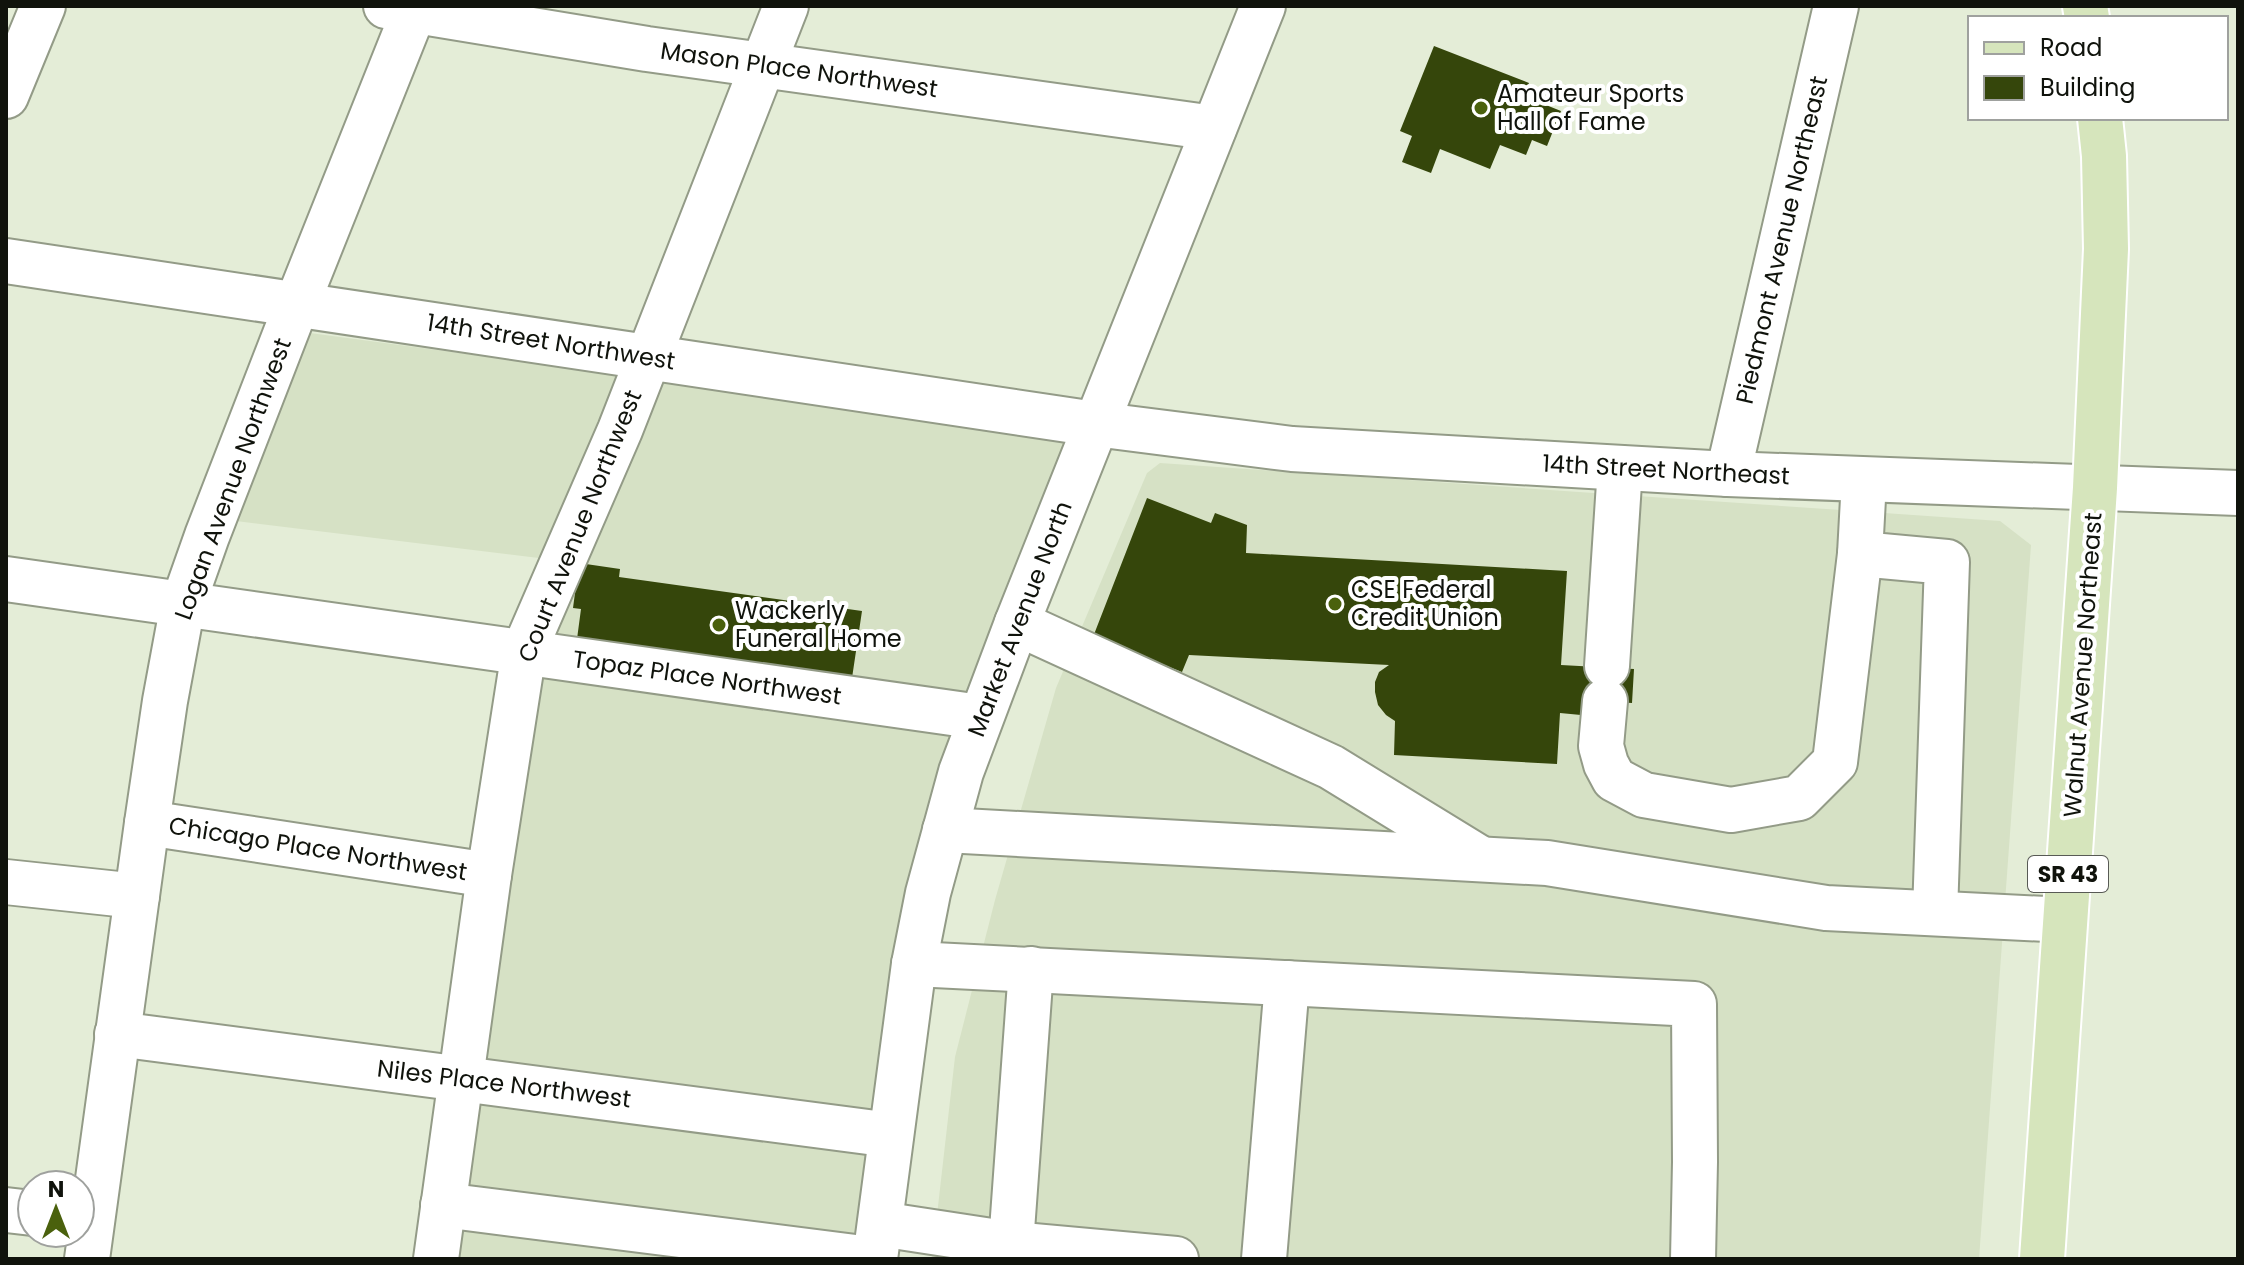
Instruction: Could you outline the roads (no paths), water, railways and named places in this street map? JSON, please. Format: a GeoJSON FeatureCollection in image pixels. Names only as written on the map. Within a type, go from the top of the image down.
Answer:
{"type":"FeatureCollection","features":[{"type":"Feature","properties":{"kind":"main road","name":"Walnut Avenue Northeast"},"geometry":{"type":"LineString","coordinates":[[2042,1259],[2095,488],[2106,249],[2100,120]]}},
{"type":"Feature","properties":{"kind":"street"},"geometry":{"type":"LineString","coordinates":[[6,96],[43,6]]}},
{"type":"Feature","properties":{"kind":"street","name":"Court Avenue Northwest"},"geometry":{"type":"LineString","coordinates":[[436,1259],[489,875],[524,651],[620,430],[786,6]]}},
{"type":"Feature","properties":{"kind":"street","name":"Market Avenue North"},"geometry":{"type":"LineString","coordinates":[[875,1247],[914,964],[928,893],[961,772],[1095,424],[1263,6]]}},
{"type":"Feature","properties":{"kind":"street","name":"Piedmont Avenue Northeast"},"geometry":{"type":"LineString","coordinates":[[1728,474],[1836,6]]}},
{"type":"Feature","properties":{"kind":"street","name":"Mason Place Northwest"},"geometry":{"type":"LineString","coordinates":[[405,8],[647,49],[1214,128]]}},
{"type":"Feature","properties":{"kind":"street","name":"Logan Avenue Northwest"},"geometry":{"type":"LineString","coordinates":[[96,1173],[165,701],[183,604],[405,8]]}},
{"type":"Feature","properties":{"kind":"street","name":"14th Street Northwest"},"geometry":{"type":"LineString","coordinates":[[6,261],[1095,424]]}},
{"type":"Feature","properties":{"kind":"street","name":"14th Street Northeast"},"geometry":{"type":"LineString","coordinates":[[1095,424],[1292,449],[1728,474],[2238,493]]}},
{"type":"Feature","properties":{"kind":"street"},"geometry":{"type":"LineString","coordinates":[[1620,468],[1601,746],[1606,764],[1614,779],[1644,795],[1731,810],[1799,798],[1835,762],[1860,554],[1864,480]]}},
{"type":"Feature","properties":{"kind":"street"},"geometry":{"type":"LineString","coordinates":[[1860,554],[1947,562],[1935,913]]}},
{"type":"Feature","properties":{"kind":"street","name":"Topaz Place Northwest"},"geometry":{"type":"LineString","coordinates":[[6,579],[980,717]]}},
{"type":"Feature","properties":{"kind":"street"},"geometry":{"type":"LineString","coordinates":[[1017,623],[1331,767],[1486,861]]}},
{"type":"Feature","properties":{"kind":"street","name":"Chicago Place Northwest"},"geometry":{"type":"LineString","coordinates":[[147,823],[489,875]]}},
{"type":"Feature","properties":{"kind":"street"},"geometry":{"type":"LineString","coordinates":[[945,830],[1547,863],[1826,908],[2065,920]]}},
{"type":"Feature","properties":{"kind":"street"},"geometry":{"type":"LineString","coordinates":[[6,882],[137,896]]}},
{"type":"Feature","properties":{"kind":"street"},"geometry":{"type":"LineString","coordinates":[[914,964],[1694,1004],[1693,1259]]}},
{"type":"Feature","properties":{"kind":"street"},"geometry":{"type":"LineString","coordinates":[[1011,1244],[1031,969]]}},
{"type":"Feature","properties":{"kind":"street"},"geometry":{"type":"LineString","coordinates":[[1264,1259],[1287,983]]}},
{"type":"Feature","properties":{"kind":"street","name":"Niles Place Northwest"},"geometry":{"type":"LineString","coordinates":[[117,1034],[891,1135]]}},
{"type":"Feature","properties":{"kind":"street"},"geometry":{"type":"LineString","coordinates":[[443,1205],[875,1247],[1011,1244],[1176,1259]]}},
{"type":"Feature","properties":{"kind":"place","name":"Amateur Sports Hall of Fame"},"geometry":{"type":"Point","coordinates":[1481,108]}},
{"type":"Feature","properties":{"kind":"place","name":"CSE Federal Credit Union"},"geometry":{"type":"Point","coordinates":[1335,604]}},
{"type":"Feature","properties":{"kind":"place","name":"Wackerly Funeral Home"},"geometry":{"type":"Point","coordinates":[719,625]}}]}
